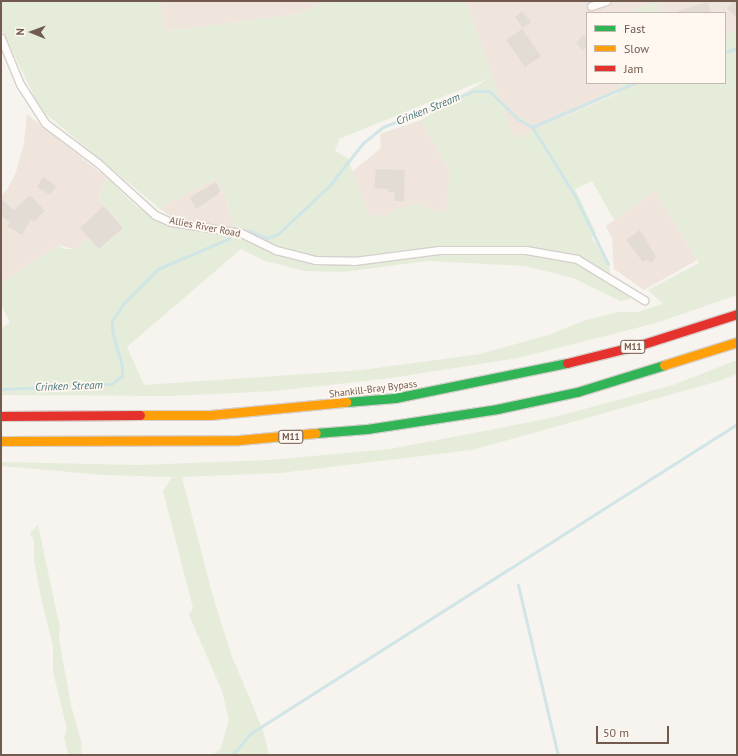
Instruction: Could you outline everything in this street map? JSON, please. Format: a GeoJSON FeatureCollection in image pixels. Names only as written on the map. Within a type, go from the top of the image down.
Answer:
{"type":"FeatureCollection","features":[{"type":"Feature","properties":{"kind":"highway","name":"Shankill-Bray Bypass"},"geometry":{"type":"LineString","coordinates":[[1,416],[210,415],[395,398],[528,373],[640,345],[737,314]]}},
{"type":"Feature","properties":{"kind":"highway","name":"M11"},"geometry":{"type":"LineString","coordinates":[[1,441],[224,440],[367,429],[497,409],[577,392],[737,342]]}},
{"type":"Feature","properties":{"kind":"street"},"geometry":{"type":"LineString","coordinates":[[591,6],[606,1]]}},
{"type":"Feature","properties":{"kind":"street","name":"Allies River Road"},"geometry":{"type":"LineString","coordinates":[[1,38],[20,84],[45,123],[98,163],[155,215],[171,222],[241,233],[276,250],[316,260],[354,261],[439,250],[533,252],[578,259],[644,300]]}},
{"type":"Feature","properties":{"kind":"shaded area"},"geometry":{"type":"Polygon","coordinates":[[[160,1],[327,1],[300,14],[163,32],[160,1]]]}},
{"type":"Feature","properties":{"kind":"shaded area"},"geometry":{"type":"Polygon","coordinates":[[[466,1],[737,1],[737,53],[726,57],[726,12],[586,12],[586,84],[645,84],[614,94],[514,140],[466,1]]]}},
{"type":"Feature","properties":{"kind":"shaded area"},"geometry":{"type":"Polygon","coordinates":[[[27,114],[107,178],[98,197],[124,228],[99,250],[89,239],[74,249],[59,245],[1,284],[1,195],[7,190],[16,172],[24,143],[27,114]]]}},
{"type":"Feature","properties":{"kind":"shaded area"},"geometry":{"type":"Polygon","coordinates":[[[421,120],[450,171],[444,238],[382,245],[348,175],[381,148],[380,134],[421,120]]]}},
{"type":"Feature","properties":{"kind":"shaded area"},"geometry":{"type":"Polygon","coordinates":[[[217,178],[227,201],[234,228],[174,219],[159,208],[217,178]]]}},
{"type":"Feature","properties":{"kind":"shaded area"},"geometry":{"type":"Polygon","coordinates":[[[655,190],[697,260],[644,290],[614,269],[612,239],[606,226],[655,190]]]}},
{"type":"Feature","properties":{"kind":"green space"},"geometry":{"type":"Polygon","coordinates":[[[1,1],[160,1],[164,32],[300,14],[327,1],[466,1],[514,139],[619,93],[617,84],[726,84],[726,35],[737,28],[737,295],[656,323],[518,358],[391,378],[276,391],[169,396],[1,395],[1,328],[10,323],[1,304],[1,284],[59,245],[64,249],[74,249],[89,239],[99,250],[124,228],[98,197],[107,178],[136,206],[159,222],[185,230],[219,233],[243,240],[251,235],[234,228],[227,201],[217,178],[159,208],[41,110],[1,28],[1,1]],[[489,78],[339,139],[335,151],[348,158],[368,215],[385,216],[400,208],[417,204],[446,214],[450,171],[421,120],[489,78]],[[592,181],[575,189],[596,233],[591,237],[607,260],[610,271],[609,280],[631,293],[630,299],[620,301],[573,278],[525,266],[428,261],[343,272],[305,271],[265,261],[241,249],[127,347],[144,385],[362,370],[480,354],[548,335],[583,321],[618,312],[638,312],[663,304],[648,290],[699,263],[655,190],[614,220],[592,181]]]}},
{"type":"Feature","properties":{"kind":"green space"},"geometry":{"type":"Polygon","coordinates":[[[656,2],[659,12],[635,12],[634,9],[656,2]]]}},
{"type":"Feature","properties":{"kind":"green space"},"geometry":{"type":"Polygon","coordinates":[[[737,360],[737,374],[719,381],[472,450],[280,473],[182,477],[212,593],[231,654],[263,730],[269,755],[212,755],[220,750],[229,720],[222,691],[189,615],[193,608],[163,491],[172,477],[105,475],[1,466],[1,462],[139,465],[269,460],[390,449],[551,418],[673,385],[737,360]]]}},
{"type":"Feature","properties":{"kind":"green space"},"geometry":{"type":"Polygon","coordinates":[[[38,525],[60,628],[59,639],[71,705],[81,741],[82,755],[68,755],[64,737],[67,729],[53,672],[53,646],[41,598],[34,560],[34,541],[30,533],[38,525]]]}},
{"type":"Feature","properties":{"kind":"building"},"geometry":{"type":"Polygon","coordinates":[[[734,1],[737,1],[737,19],[727,8],[734,1]]]}},
{"type":"Feature","properties":{"kind":"building"},"geometry":{"type":"Polygon","coordinates":[[[708,2],[711,12],[678,12],[708,2]]]}},
{"type":"Feature","properties":{"kind":"building"},"geometry":{"type":"Polygon","coordinates":[[[522,11],[531,22],[523,28],[515,17],[522,11]]]}},
{"type":"Feature","properties":{"kind":"building"},"geometry":{"type":"Polygon","coordinates":[[[522,29],[541,56],[525,67],[506,40],[522,29]]]}},
{"type":"Feature","properties":{"kind":"building"},"geometry":{"type":"Polygon","coordinates":[[[583,35],[586,38],[586,47],[583,50],[576,43],[583,35]]]}},
{"type":"Feature","properties":{"kind":"building"},"geometry":{"type":"Polygon","coordinates":[[[376,169],[405,170],[404,201],[394,201],[395,192],[388,192],[389,189],[374,188],[376,169]]]}},
{"type":"Feature","properties":{"kind":"building"},"geometry":{"type":"Polygon","coordinates":[[[43,177],[56,186],[50,195],[37,187],[43,177]]]}},
{"type":"Feature","properties":{"kind":"building"},"geometry":{"type":"Polygon","coordinates":[[[216,182],[220,190],[218,194],[196,209],[190,197],[216,182]]]}},
{"type":"Feature","properties":{"kind":"building"},"geometry":{"type":"Polygon","coordinates":[[[30,195],[45,211],[34,222],[31,219],[22,235],[7,226],[10,222],[1,216],[1,199],[14,210],[30,195]]]}},
{"type":"Feature","properties":{"kind":"building"},"geometry":{"type":"Polygon","coordinates":[[[104,206],[123,228],[99,249],[80,228],[104,206]]]}},
{"type":"Feature","properties":{"kind":"building"},"geometry":{"type":"Polygon","coordinates":[[[640,230],[656,256],[652,263],[646,260],[643,262],[626,240],[640,230]]]}},
{"type":"Feature","properties":{"kind":"waterway","name":"Crinken Stream"},"geometry":{"type":"LineString","coordinates":[[726,52],[737,48]]}},
{"type":"Feature","properties":{"kind":"waterway","name":"Crinken Stream"},"geometry":{"type":"LineString","coordinates":[[248,230],[267,238],[278,234],[329,186],[363,143],[383,127],[474,91],[489,91],[518,119],[532,127],[632,84]]}},
{"type":"Feature","properties":{"kind":"waterway"},"geometry":{"type":"LineString","coordinates":[[532,127],[574,194],[608,264]]}},
{"type":"Feature","properties":{"kind":"waterway","name":"Crinken Stream"},"geometry":{"type":"LineString","coordinates":[[1,389],[111,384],[122,376],[122,366],[112,331],[112,321],[123,304],[158,269],[230,238]]}},
{"type":"Feature","properties":{"kind":"waterway"},"geometry":{"type":"LineString","coordinates":[[232,755],[251,733],[737,424]]}},
{"type":"Feature","properties":{"kind":"waterway"},"geometry":{"type":"LineString","coordinates":[[518,585],[558,755]]}},
{"type":"Feature","properties":{"kind":"traffic: fast"},"geometry":{"type":"LineString","coordinates":[[346,402],[395,398],[567,363]]}},
{"type":"Feature","properties":{"kind":"traffic: fast"},"geometry":{"type":"LineString","coordinates":[[316,433],[367,429],[497,409],[577,392],[664,365]]}},
{"type":"Feature","properties":{"kind":"traffic: slow"},"geometry":{"type":"LineString","coordinates":[[664,365],[737,342]]}},
{"type":"Feature","properties":{"kind":"traffic: slow"},"geometry":{"type":"LineString","coordinates":[[140,415],[210,415],[346,402]]}},
{"type":"Feature","properties":{"kind":"traffic: slow"},"geometry":{"type":"LineString","coordinates":[[1,441],[239,440],[316,433]]}},
{"type":"Feature","properties":{"kind":"traffic: jam"},"geometry":{"type":"LineString","coordinates":[[567,363],[640,345],[737,314]]}},
{"type":"Feature","properties":{"kind":"traffic: jam"},"geometry":{"type":"LineString","coordinates":[[1,416],[140,415]]}}]}
